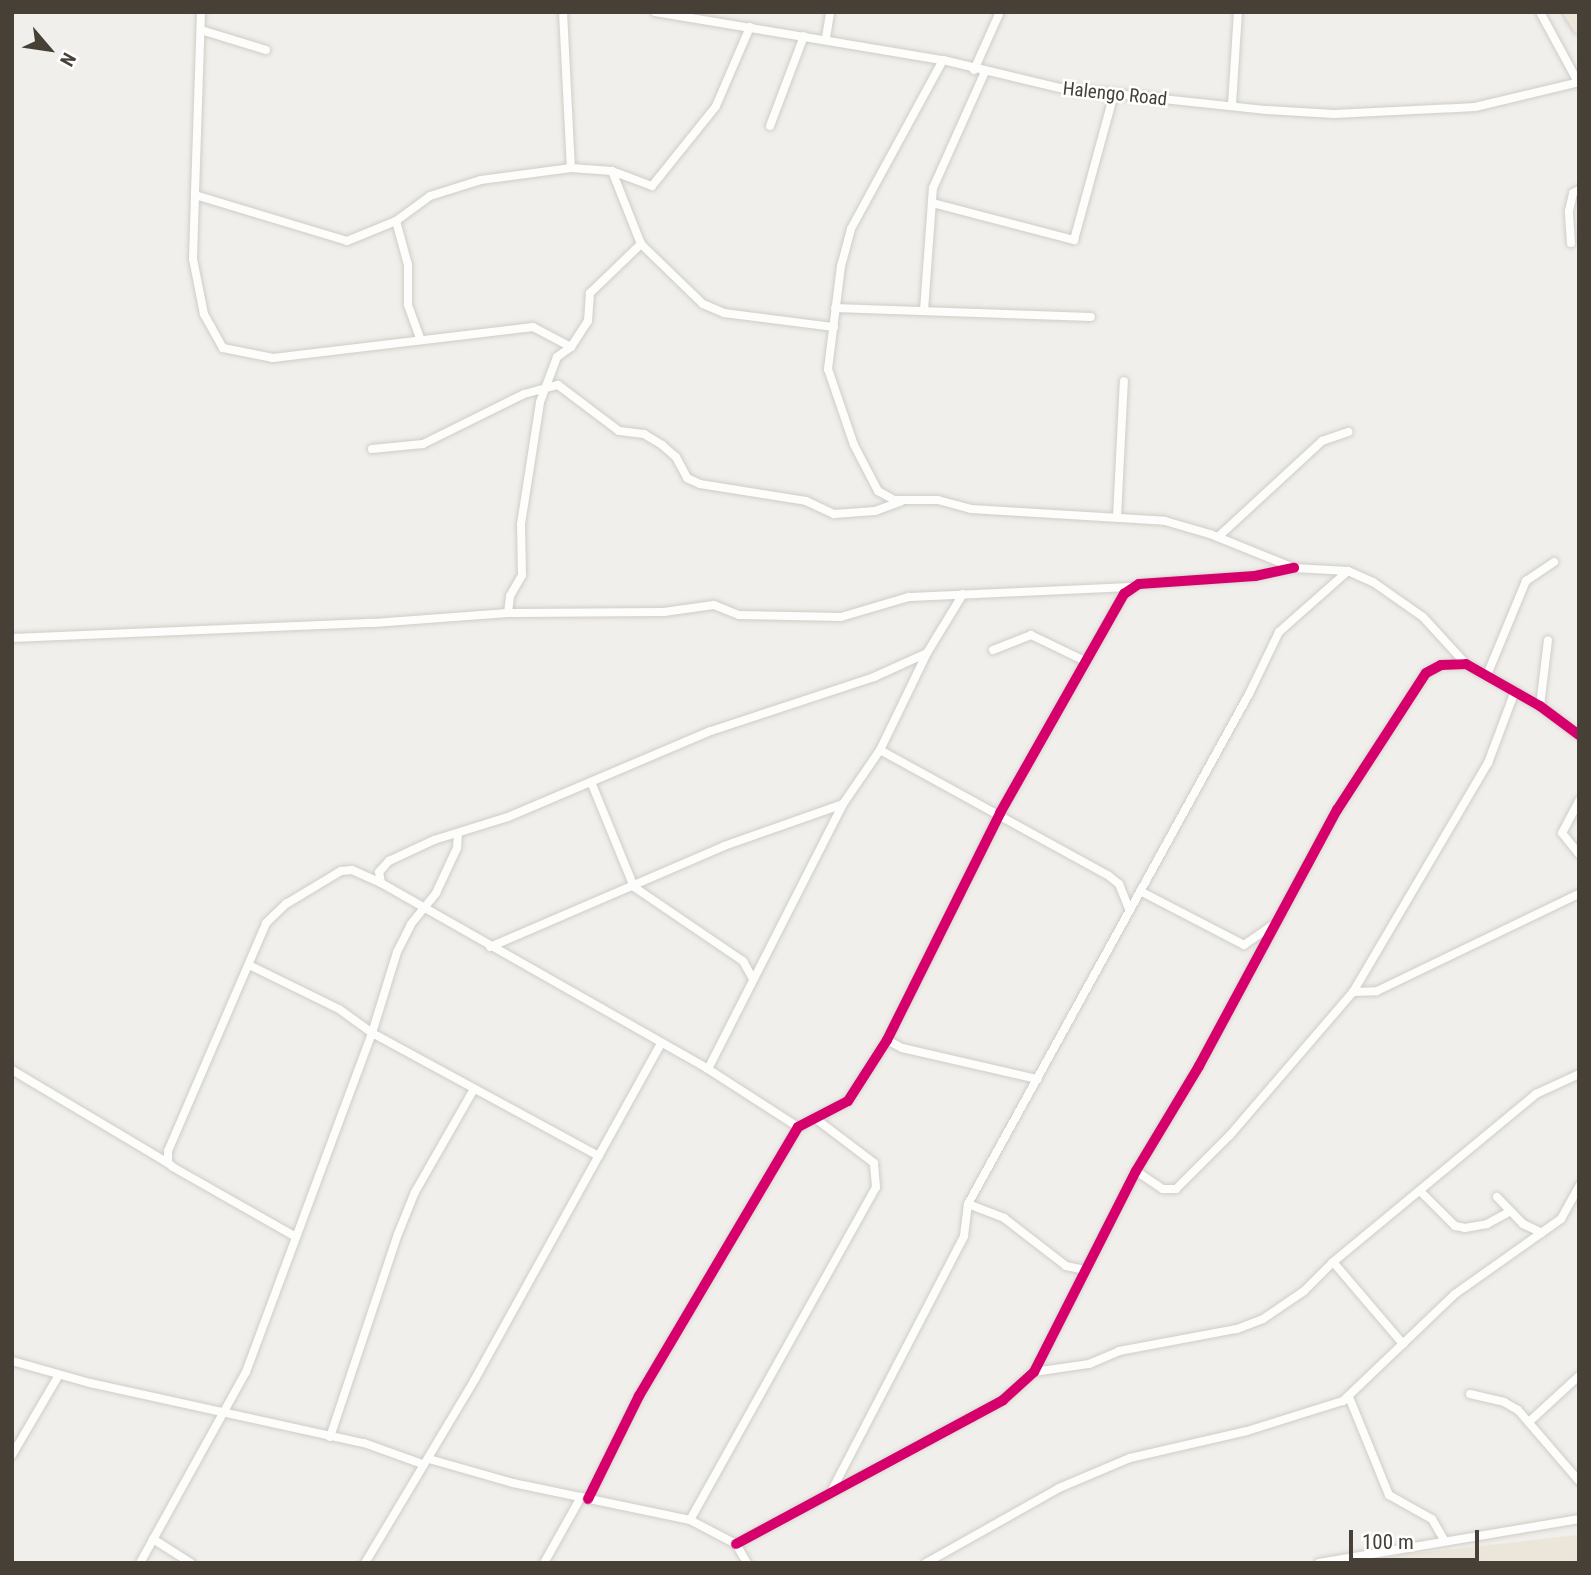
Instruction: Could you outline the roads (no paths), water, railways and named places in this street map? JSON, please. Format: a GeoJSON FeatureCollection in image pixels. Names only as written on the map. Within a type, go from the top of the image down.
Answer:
{"type":"FeatureCollection","features":[{"type":"Feature","properties":{"kind":"highway"},"geometry":{"type":"LineString","coordinates":[[1569,12],[1579,28]]}},
{"type":"Feature","properties":{"kind":"street"},"geometry":{"type":"LineString","coordinates":[[201,12],[193,259],[204,314],[223,348],[273,358],[533,327],[570,347]]}},
{"type":"Feature","properties":{"kind":"street"},"geometry":{"type":"LineString","coordinates":[[563,12],[571,168]]}},
{"type":"Feature","properties":{"kind":"street","name":"Halengo Road"},"geometry":{"type":"LineString","coordinates":[[655,12],[826,38],[943,60],[984,74],[1113,96],[1335,114],[1475,107],[1578,82]]}},
{"type":"Feature","properties":{"kind":"street"},"geometry":{"type":"LineString","coordinates":[[826,38],[830,12]]}},
{"type":"Feature","properties":{"kind":"street"},"geometry":{"type":"LineString","coordinates":[[974,70],[1000,12]]}},
{"type":"Feature","properties":{"kind":"street"},"geometry":{"type":"LineString","coordinates":[[1232,104],[1238,12]]}},
{"type":"Feature","properties":{"kind":"street"},"geometry":{"type":"LineString","coordinates":[[1540,12],[1578,82]]}},
{"type":"Feature","properties":{"kind":"street"},"geometry":{"type":"LineString","coordinates":[[195,195],[244,206],[332,240],[360,239],[396,220],[430,196],[455,188],[571,168],[612,171],[647,185],[663,176],[716,106],[750,27]]}},
{"type":"Feature","properties":{"kind":"street"},"geometry":{"type":"LineString","coordinates":[[201,30],[266,50]]}},
{"type":"Feature","properties":{"kind":"street"},"geometry":{"type":"LineString","coordinates":[[770,126],[804,36]]}},
{"type":"Feature","properties":{"kind":"street"},"geometry":{"type":"LineString","coordinates":[[903,501],[878,491],[839,408],[828,369],[835,308],[851,229],[943,60]]}},
{"type":"Feature","properties":{"kind":"street"},"geometry":{"type":"LineString","coordinates":[[924,310],[936,180],[984,74]]}},
{"type":"Feature","properties":{"kind":"street"},"geometry":{"type":"LineString","coordinates":[[932,203],[1074,240],[1113,96]]}},
{"type":"Feature","properties":{"kind":"street"},"geometry":{"type":"LineString","coordinates":[[612,171],[641,244],[664,271],[716,312],[834,327]]}},
{"type":"Feature","properties":{"kind":"street"},"geometry":{"type":"LineString","coordinates":[[1571,243],[1569,211],[1573,193],[1579,190]]}},
{"type":"Feature","properties":{"kind":"street"},"geometry":{"type":"LineString","coordinates":[[396,220],[408,265],[408,305],[421,340]]}},
{"type":"Feature","properties":{"kind":"street"},"geometry":{"type":"LineString","coordinates":[[508,613],[510,596],[522,575],[527,478],[538,436],[537,413],[557,357],[570,347],[588,321],[590,293],[641,244]]}},
{"type":"Feature","properties":{"kind":"street"},"geometry":{"type":"LineString","coordinates":[[835,308],[1091,317]]}},
{"type":"Feature","properties":{"kind":"street"},"geometry":{"type":"LineString","coordinates":[[1117,517],[1124,381]]}},
{"type":"Feature","properties":{"kind":"street"},"geometry":{"type":"LineString","coordinates":[[372,449],[424,444],[547,387],[566,388],[619,431],[644,434],[663,445],[676,457],[687,478],[700,484],[806,501],[834,514],[875,511],[903,501],[938,500],[971,509],[1165,521],[1218,537],[1294,568]]}},
{"type":"Feature","properties":{"kind":"street"},"geometry":{"type":"LineString","coordinates":[[1218,537],[1322,441],[1348,432]]}},
{"type":"Feature","properties":{"kind":"street"},"geometry":{"type":"LineString","coordinates":[[1487,675],[1527,581],[1554,562]]}},
{"type":"Feature","properties":{"kind":"street"},"geometry":{"type":"LineString","coordinates":[[12,638],[374,624],[508,613],[664,612],[714,605],[739,615],[841,617],[898,599],[1132,587],[1255,576],[1294,568],[1348,571],[1373,582],[1423,617],[1466,664],[1540,706],[1579,735]]}},
{"type":"Feature","properties":{"kind":"street"},"geometry":{"type":"LineString","coordinates":[[832,1490],[964,1236],[968,1204],[1249,694],[1279,632],[1348,571]]}},
{"type":"Feature","properties":{"kind":"street"},"geometry":{"type":"LineString","coordinates":[[544,1563],[798,1127],[838,1109],[855,1093],[887,1040],[1000,813],[1085,661],[1132,587]]}},
{"type":"Feature","properties":{"kind":"street"},"geometry":{"type":"LineString","coordinates":[[708,1069],[843,804],[880,750],[927,653],[963,594]]}},
{"type":"Feature","properties":{"kind":"street"},"geometry":{"type":"LineString","coordinates":[[993,650],[1031,635],[1085,661]]}},
{"type":"Feature","properties":{"kind":"street"},"geometry":{"type":"LineString","coordinates":[[1540,706],[1548,640]]}},
{"type":"Feature","properties":{"kind":"street"},"geometry":{"type":"LineString","coordinates":[[381,883],[379,872],[389,861],[591,782],[711,731],[874,677],[927,653]]}},
{"type":"Feature","properties":{"kind":"street"},"geometry":{"type":"LineString","coordinates":[[736,1544],[1003,1400],[1034,1372],[1136,1171],[1199,1066],[1273,925],[1403,703],[1426,673],[1441,665],[1466,664]]}},
{"type":"Feature","properties":{"kind":"street"},"geometry":{"type":"LineString","coordinates":[[1136,1171],[1163,1189],[1176,1189],[1230,1135],[1353,992],[1488,764],[1516,691]]}},
{"type":"Feature","properties":{"kind":"street"},"geometry":{"type":"LineString","coordinates":[[880,750],[1000,813],[1109,876],[1119,884],[1129,909]]}},
{"type":"Feature","properties":{"kind":"street"},"geometry":{"type":"LineString","coordinates":[[591,782],[634,887],[743,961],[753,979]]}},
{"type":"Feature","properties":{"kind":"street"},"geometry":{"type":"LineString","coordinates":[[1579,801],[1562,833],[1579,854]]}},
{"type":"Feature","properties":{"kind":"street"},"geometry":{"type":"LineString","coordinates":[[490,947],[724,846],[843,804]]}},
{"type":"Feature","properties":{"kind":"street"},"geometry":{"type":"LineString","coordinates":[[140,1563],[246,1372],[372,1033],[397,952],[423,908],[436,893],[452,861],[458,834]]}},
{"type":"Feature","properties":{"kind":"street"},"geometry":{"type":"LineString","coordinates":[[168,1163],[175,1132],[266,923],[315,884],[352,870],[381,883],[708,1069],[798,1127]]}},
{"type":"Feature","properties":{"kind":"street"},"geometry":{"type":"LineString","coordinates":[[1140,891],[1244,945],[1273,925]]}},
{"type":"Feature","properties":{"kind":"street"},"geometry":{"type":"LineString","coordinates":[[1353,992],[1377,991],[1579,894]]}},
{"type":"Feature","properties":{"kind":"street"},"geometry":{"type":"LineString","coordinates":[[249,965],[339,1009],[372,1033],[598,1156]]}},
{"type":"Feature","properties":{"kind":"street"},"geometry":{"type":"LineString","coordinates":[[887,1040],[902,1048],[1037,1079]]}},
{"type":"Feature","properties":{"kind":"street"},"geometry":{"type":"LineString","coordinates":[[365,1563],[661,1044]]}},
{"type":"Feature","properties":{"kind":"street"},"geometry":{"type":"LineString","coordinates":[[12,1070],[296,1237]]}},
{"type":"Feature","properties":{"kind":"street"},"geometry":{"type":"LineString","coordinates":[[1034,1372],[1088,1364],[1119,1351],[1250,1326],[1304,1291],[1334,1262],[1536,1094],[1579,1074]]}},
{"type":"Feature","properties":{"kind":"street"},"geometry":{"type":"LineString","coordinates":[[330,1437],[365,1322],[402,1224],[474,1088]]}},
{"type":"Feature","properties":{"kind":"street"},"geometry":{"type":"LineString","coordinates":[[690,1520],[876,1187],[874,1163],[816,1119]]}},
{"type":"Feature","properties":{"kind":"street"},"geometry":{"type":"LineString","coordinates":[[926,1563],[1059,1488],[1130,1458],[1259,1428],[1322,1410],[1349,1397],[1455,1294],[1561,1219],[1579,1186]]}},
{"type":"Feature","properties":{"kind":"street"},"geometry":{"type":"LineString","coordinates":[[1421,1192],[1455,1226],[1465,1228],[1488,1224],[1509,1212]]}},
{"type":"Feature","properties":{"kind":"street"},"geometry":{"type":"LineString","coordinates":[[1497,1197],[1509,1212],[1542,1233]]}},
{"type":"Feature","properties":{"kind":"street"},"geometry":{"type":"LineString","coordinates":[[968,1204],[1014,1225],[1066,1266],[1085,1270]]}},
{"type":"Feature","properties":{"kind":"street"},"geometry":{"type":"LineString","coordinates":[[1334,1262],[1403,1344]]}},
{"type":"Feature","properties":{"kind":"street"},"geometry":{"type":"LineString","coordinates":[[12,1361],[225,1414],[386,1450],[425,1462],[690,1520],[736,1544],[747,1563]]}},
{"type":"Feature","properties":{"kind":"street"},"geometry":{"type":"LineString","coordinates":[[12,1455],[59,1374]]}},
{"type":"Feature","properties":{"kind":"street"},"geometry":{"type":"LineString","coordinates":[[1530,1421],[1579,1376]]}},
{"type":"Feature","properties":{"kind":"street"},"geometry":{"type":"LineString","coordinates":[[1470,1394],[1504,1402],[1530,1421],[1579,1481]]}},
{"type":"Feature","properties":{"kind":"street"},"geometry":{"type":"LineString","coordinates":[[1349,1397],[1390,1495],[1432,1519],[1444,1540]]}},
{"type":"Feature","properties":{"kind":"street"},"geometry":{"type":"LineString","coordinates":[[1319,1563],[1579,1519]]}},
{"type":"Feature","properties":{"kind":"street"},"geometry":{"type":"LineString","coordinates":[[153,1539],[191,1563]]}}]}
